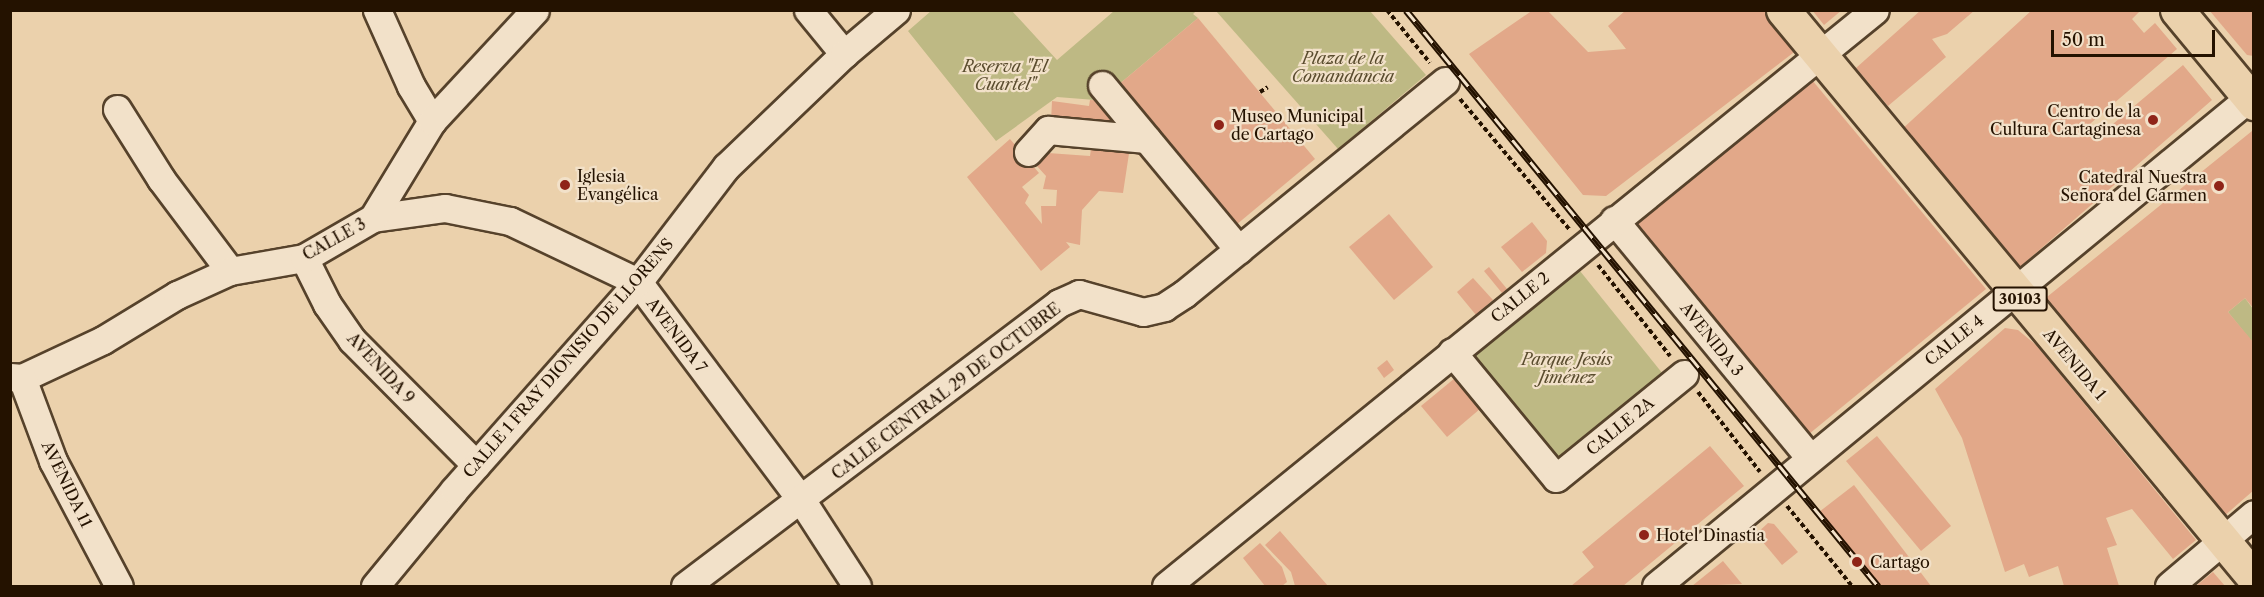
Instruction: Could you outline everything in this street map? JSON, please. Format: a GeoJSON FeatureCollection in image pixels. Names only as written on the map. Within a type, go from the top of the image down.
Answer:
{"type":"FeatureCollection","features":[{"type":"Feature","properties":{"kind":"main road","name":"AVENIDA 1"},"geometry":{"type":"LineString","coordinates":[[1783,10],[2253,578]]}},
{"type":"Feature","properties":{"kind":"main road"},"geometry":{"type":"LineString","coordinates":[[2177,10],[2252,98]]}},
{"type":"Feature","properties":{"kind":"street"},"geometry":{"type":"LineString","coordinates":[[377,10],[411,86],[432,121]]}},
{"type":"Feature","properties":{"kind":"street","name":"CALLE 3"},"geometry":{"type":"LineString","coordinates":[[16,377],[103,340],[177,295],[230,272],[304,258],[373,218],[432,121],[535,10]]}},
{"type":"Feature","properties":{"kind":"street"},"geometry":{"type":"LineString","coordinates":[[808,10],[844,54]]}},
{"type":"Feature","properties":{"kind":"street","name":"CALLE 1 FRAY DIONISIO DE LLORENS"},"geometry":{"type":"LineString","coordinates":[[375,586],[476,465],[638,282],[726,167],[844,54],[896,10]]}},
{"type":"Feature","properties":{"kind":"street","name":"CALLE 2"},"geometry":{"type":"LineString","coordinates":[[1166,586],[1875,10]]}},
{"type":"Feature","properties":{"kind":"street","name":"CALLE CENTRAL 29 DE OCTUBRE"},"geometry":{"type":"LineString","coordinates":[[685,586],[802,501],[1059,303],[1079,294],[1143,312],[1164,307],[1239,250],[1445,81]]}},
{"type":"Feature","properties":{"kind":"street"},"geometry":{"type":"LineString","coordinates":[[1102,85],[1239,250]]}},
{"type":"Feature","properties":{"kind":"street","name":"CALLE 4"},"geometry":{"type":"LineString","coordinates":[[1656,586],[1773,487],[2252,98]]}},
{"type":"Feature","properties":{"kind":"street"},"geometry":{"type":"LineString","coordinates":[[117,109],[161,179],[230,272]]}},
{"type":"Feature","properties":{"kind":"street"},"geometry":{"type":"LineString","coordinates":[[1028,152],[1048,130],[1147,139]]}},
{"type":"Feature","properties":{"kind":"street","name":"AVENIDA 7"},"geometry":{"type":"LineString","coordinates":[[373,218],[445,208],[510,221],[638,282],[802,501],[857,586]]}},
{"type":"Feature","properties":{"kind":"street","name":"AVENIDA 3"},"geometry":{"type":"LineString","coordinates":[[1614,220],[1809,458]]}},
{"type":"Feature","properties":{"kind":"street","name":"AVENIDA 9"},"geometry":{"type":"LineString","coordinates":[[304,258],[327,304],[352,340],[476,465]]}},
{"type":"Feature","properties":{"kind":"street","name":"CALLE 2A"},"geometry":{"type":"LineString","coordinates":[[1452,352],[1556,478],[1684,374]]}},
{"type":"Feature","properties":{"kind":"street","name":"AVENIDA 11"},"geometry":{"type":"LineString","coordinates":[[16,377],[53,461],[119,586]]}},
{"type":"Feature","properties":{"kind":"street"},"geometry":{"type":"LineString","coordinates":[[2169,586],[2253,514]]}},
{"type":"Feature","properties":{"kind":"path"},"geometry":{"type":"LineString","coordinates":[[1387,10],[1583,246],[1852,586]]}},
{"type":"Feature","properties":{"kind":"path"},"geometry":{"type":"LineString","coordinates":[[1260,92],[1268,87]]}},
{"type":"Feature","properties":{"kind":"green space","name":"Reserva \"El Cuartel\""},"geometry":{"type":"Polygon","coordinates":[[[931,11],[1012,11],[1057,60],[1114,11],[1196,11],[1193,14],[1198,18],[1117,86],[1108,101],[1057,97],[996,141],[908,31],[931,11]]]}},
{"type":"Feature","properties":{"kind":"green space","name":"Plaza de la Comandancia"},"geometry":{"type":"Polygon","coordinates":[[[1216,11],[1370,11],[1426,75],[1338,149],[1216,11]]]}},
{"type":"Feature","properties":{"kind":"green space","name":"Parque Jesús Jiménez"},"geometry":{"type":"Polygon","coordinates":[[[1576,266],[1667,379],[1557,466],[1468,356],[1576,266]]]}},
{"type":"Feature","properties":{"kind":"green space"},"geometry":{"type":"Polygon","coordinates":[[[2245,298],[2253,309],[2253,343],[2228,312],[2245,298]]]}},
{"type":"Feature","properties":{"kind":"building"},"geometry":{"type":"Polygon","coordinates":[[[1533,10],[1547,10],[1588,52],[1626,49],[1608,26],[1626,10],[1766,10],[1793,40],[1793,53],[1606,196],[1583,195],[1469,54],[1533,10]]]}},
{"type":"Feature","properties":{"kind":"building"},"geometry":{"type":"Polygon","coordinates":[[[1812,10],[1842,10],[1824,25],[1812,10]]]}},
{"type":"Feature","properties":{"kind":"building"},"geometry":{"type":"Polygon","coordinates":[[[1921,10],[1975,10],[1947,34],[1932,39],[1946,57],[1888,106],[1856,68],[1921,10]]]}},
{"type":"Feature","properties":{"kind":"building"},"geometry":{"type":"Polygon","coordinates":[[[2032,10],[2141,10],[2132,19],[2144,33],[2155,23],[2177,49],[2084,129],[2094,140],[2183,65],[2212,100],[2014,272],[1900,131],[2032,10]]]}},
{"type":"Feature","properties":{"kind":"building"},"geometry":{"type":"Polygon","coordinates":[[[2209,10],[2254,10],[2254,56],[2247,55],[2209,10]]]}},
{"type":"Feature","properties":{"kind":"building","name":"Museo Municipal de Cartago"},"geometry":{"type":"Polygon","coordinates":[[[1198,18],[1315,159],[1236,225],[1117,86],[1198,18]]]}},
{"type":"Feature","properties":{"kind":"building"},"geometry":{"type":"Polygon","coordinates":[[[1812,80],[1986,289],[1809,434],[1637,224],[1812,80]]]}},
{"type":"Feature","properties":{"kind":"building"},"geometry":{"type":"Polygon","coordinates":[[[1090,100],[1108,101],[1117,127],[1051,122],[1052,101],[1089,106],[1090,100]]]}},
{"type":"Feature","properties":{"kind":"building"},"geometry":{"type":"Polygon","coordinates":[[[2252,131],[2254,309],[2245,298],[2228,312],[2254,343],[2254,490],[2223,517],[2042,301],[2252,131]]]}},
{"type":"Feature","properties":{"kind":"building"},"geometry":{"type":"Polygon","coordinates":[[[1010,139],[1039,173],[1022,187],[1029,195],[1025,203],[1042,224],[1041,206],[1056,206],[1057,190],[1043,189],[1046,176],[1036,165],[1048,153],[1090,156],[1092,141],[1130,147],[1123,193],[1099,191],[1082,210],[1080,245],[1066,242],[1070,247],[1041,271],[967,177],[1010,139]]]}},
{"type":"Feature","properties":{"kind":"building"},"geometry":{"type":"Polygon","coordinates":[[[1389,214],[1433,267],[1394,300],[1349,247],[1389,214]]]}},
{"type":"Feature","properties":{"kind":"building"},"geometry":{"type":"Polygon","coordinates":[[[1532,222],[1547,241],[1546,253],[1522,272],[1501,247],[1532,222]]]}},
{"type":"Feature","properties":{"kind":"building"},"geometry":{"type":"Polygon","coordinates":[[[1489,267],[1507,289],[1502,293],[1484,271],[1489,267]]]}},
{"type":"Feature","properties":{"kind":"building"},"geometry":{"type":"Polygon","coordinates":[[[1473,278],[1493,300],[1476,315],[1457,292],[1473,278]]]}},
{"type":"Feature","properties":{"kind":"building"},"geometry":{"type":"Polygon","coordinates":[[[2005,328],[2018,330],[2036,345],[2196,540],[2173,559],[2132,509],[2106,518],[2117,545],[2107,548],[2119,586],[2064,586],[2058,566],[2029,577],[2024,564],[2005,572],[1962,438],[1935,389],[2005,328]]]}},
{"type":"Feature","properties":{"kind":"building"},"geometry":{"type":"Polygon","coordinates":[[[1387,360],[1394,370],[1384,378],[1377,368],[1387,360]]]}},
{"type":"Feature","properties":{"kind":"building"},"geometry":{"type":"Polygon","coordinates":[[[1455,378],[1467,379],[1487,403],[1447,437],[1421,406],[1455,378]]]}},
{"type":"Feature","properties":{"kind":"building"},"geometry":{"type":"Polygon","coordinates":[[[1877,436],[1951,526],[1921,551],[1846,461],[1877,436]]]}},
{"type":"Feature","properties":{"kind":"building","name":"Hotel Dinastia"},"geometry":{"type":"Polygon","coordinates":[[[1710,446],[1744,486],[1623,586],[1571,586],[1594,567],[1582,552],[1710,446]]]}},
{"type":"Feature","properties":{"kind":"building"},"geometry":{"type":"Polygon","coordinates":[[[1854,485],[1931,586],[1875,586],[1819,512],[1854,485]]]}},
{"type":"Feature","properties":{"kind":"building"},"geometry":{"type":"Polygon","coordinates":[[[1768,523],[1774,524],[1798,552],[1782,565],[1756,534],[1768,523]]]}},
{"type":"Feature","properties":{"kind":"building"},"geometry":{"type":"Polygon","coordinates":[[[1280,531],[1328,586],[1295,586],[1291,572],[1265,545],[1280,531]]]}},
{"type":"Feature","properties":{"kind":"building"},"geometry":{"type":"Polygon","coordinates":[[[1260,543],[1282,567],[1287,582],[1282,586],[1265,586],[1243,558],[1260,543]]]}},
{"type":"Feature","properties":{"kind":"building"},"geometry":{"type":"Polygon","coordinates":[[[1723,561],[1742,584],[1692,586],[1723,561]]]}},
{"type":"Feature","properties":{"kind":"building"},"geometry":{"type":"Polygon","coordinates":[[[2213,572],[2225,586],[2196,586],[2213,572]]]}},
{"type":"Feature","properties":{"kind":"railway"},"geometry":{"type":"LineString","coordinates":[[1406,10],[1878,586]]}},
{"type":"Feature","properties":{"kind":"place","name":"Centro de la Cultura Cartaginesa"},"geometry":{"type":"Point","coordinates":[2153,120]}},
{"type":"Feature","properties":{"kind":"place","name":"Museo Municipal de Cartago"},"geometry":{"type":"Point","coordinates":[1219,125]}},
{"type":"Feature","properties":{"kind":"place","name":"Iglesia Evangélica"},"geometry":{"type":"Point","coordinates":[565,185]}},
{"type":"Feature","properties":{"kind":"place","name":"Catedral Nuestra Señora del Carmen"},"geometry":{"type":"Point","coordinates":[2219,186]}},
{"type":"Feature","properties":{"kind":"place","name":"Hotel Dinastia"},"geometry":{"type":"Point","coordinates":[1644,535]}},
{"type":"Feature","properties":{"kind":"place","name":"Cartago"},"geometry":{"type":"Point","coordinates":[1857,562]}}]}
